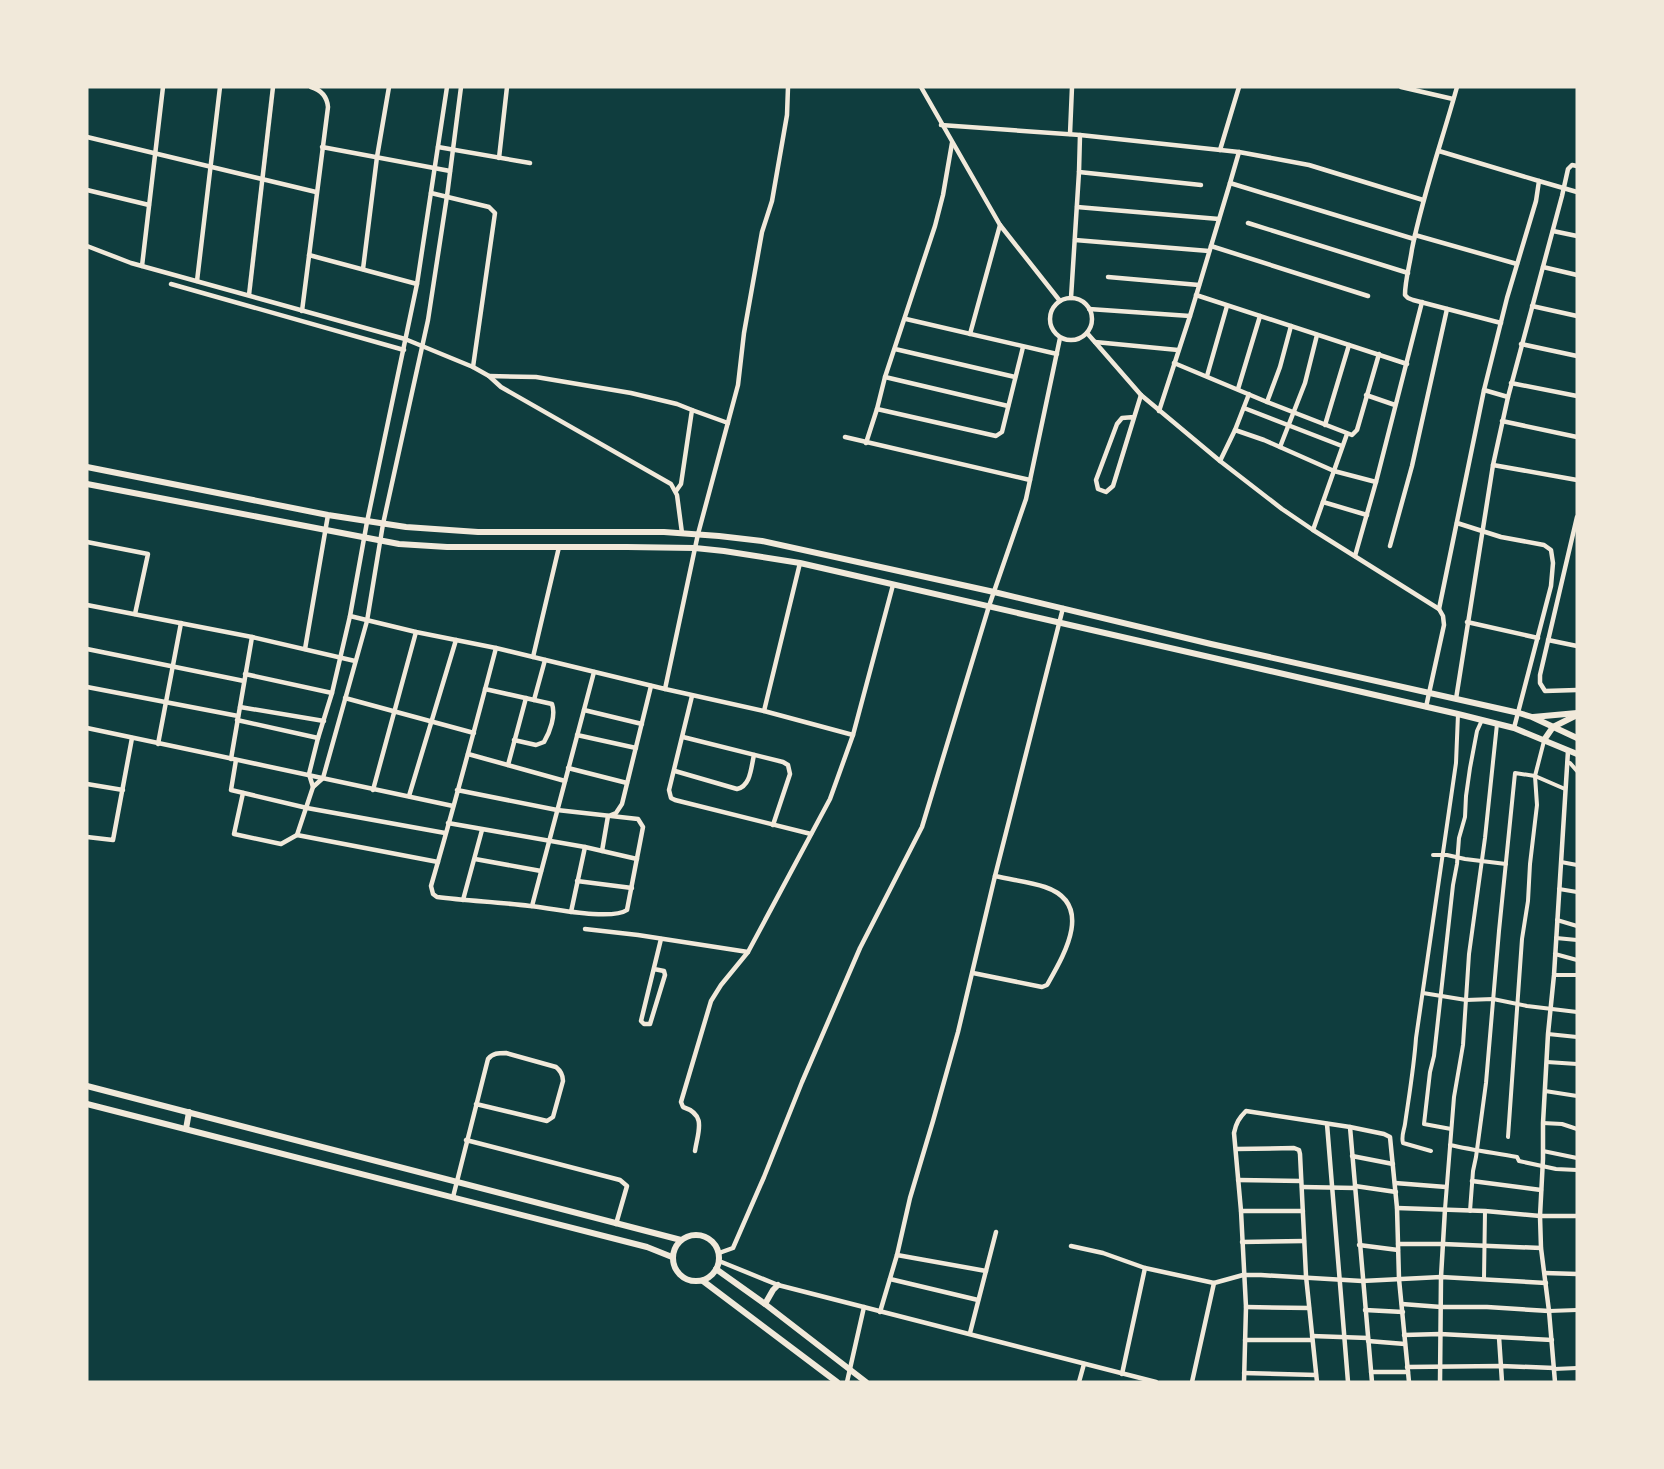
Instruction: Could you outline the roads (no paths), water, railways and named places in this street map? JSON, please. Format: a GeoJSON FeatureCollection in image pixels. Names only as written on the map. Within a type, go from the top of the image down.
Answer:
{"type":"FeatureCollection","features":[{"type":"Feature","properties":{"kind":"street"},"geometry":{"type":"LineString","coordinates":[[142,266],[163,87]]}},
{"type":"Feature","properties":{"kind":"street"},"geometry":{"type":"LineString","coordinates":[[197,281],[220,87]]}},
{"type":"Feature","properties":{"kind":"street"},"geometry":{"type":"LineString","coordinates":[[249,295],[273,87]]}},
{"type":"Feature","properties":{"kind":"street"},"geometry":{"type":"LineString","coordinates":[[302,310],[327,102],[321,92],[311,87]]}},
{"type":"Feature","properties":{"kind":"street"},"geometry":{"type":"LineString","coordinates":[[363,269],[377,157],[389,87]]}},
{"type":"Feature","properties":{"kind":"street"},"geometry":{"type":"LineString","coordinates":[[313,787],[309,774],[332,693],[350,616],[367,522],[417,284],[447,87]]}},
{"type":"Feature","properties":{"kind":"street"},"geometry":{"type":"LineString","coordinates":[[297,835],[313,787],[323,778],[367,621],[383,524],[428,320],[461,87]]}},
{"type":"Feature","properties":{"kind":"street"},"geometry":{"type":"LineString","coordinates":[[499,158],[507,87]]}},
{"type":"Feature","properties":{"kind":"street"},"geometry":{"type":"LineString","coordinates":[[666,689],[698,534],[738,385],[744,333],[762,232],[772,201],[787,115],[788,87]]}},
{"type":"Feature","properties":{"kind":"street"},"geometry":{"type":"LineString","coordinates":[[921,87],[1000,225],[1060,301]]}},
{"type":"Feature","properties":{"kind":"street"},"geometry":{"type":"LineString","coordinates":[[1070,134],[1072,87]]}},
{"type":"Feature","properties":{"kind":"street"},"geometry":{"type":"LineString","coordinates":[[1220,150],[1239,87]]}},
{"type":"Feature","properties":{"kind":"street"},"geometry":{"type":"LineString","coordinates":[[1401,87],[1453,99]]}},
{"type":"Feature","properties":{"kind":"street"},"geometry":{"type":"LineString","coordinates":[[1457,87],[1423,200],[1405,295],[1408,298],[1501,323]]}},
{"type":"Feature","properties":{"kind":"street"},"geometry":{"type":"LineString","coordinates":[[942,125],[1070,134],[1239,152],[1309,165],[1423,200]]}},
{"type":"Feature","properties":{"kind":"street"},"geometry":{"type":"LineString","coordinates":[[1071,298],[1080,135]]}},
{"type":"Feature","properties":{"kind":"street"},"geometry":{"type":"LineString","coordinates":[[87,137],[316,192]]}},
{"type":"Feature","properties":{"kind":"street"},"geometry":{"type":"LineString","coordinates":[[866,443],[885,377],[935,226],[952,143]]}},
{"type":"Feature","properties":{"kind":"street"},"geometry":{"type":"LineString","coordinates":[[322,147],[450,171]]}},
{"type":"Feature","properties":{"kind":"street"},"geometry":{"type":"LineString","coordinates":[[438,147],[530,163]]}},
{"type":"Feature","properties":{"kind":"street"},"geometry":{"type":"LineString","coordinates":[[1439,151],[1577,192]]}},
{"type":"Feature","properties":{"kind":"street"},"geometry":{"type":"LineString","coordinates":[[1159,411],[1239,152]]}},
{"type":"Feature","properties":{"kind":"street"},"geometry":{"type":"LineString","coordinates":[[1456,699],[1502,420],[1568,169],[1572,165],[1577,166]]}},
{"type":"Feature","properties":{"kind":"street"},"geometry":{"type":"LineString","coordinates":[[1079,172],[1201,185]]}},
{"type":"Feature","properties":{"kind":"street"},"geometry":{"type":"LineString","coordinates":[[1439,609],[1484,390],[1536,201],[1539,181]]}},
{"type":"Feature","properties":{"kind":"street"},"geometry":{"type":"LineString","coordinates":[[1230,183],[1517,264]]}},
{"type":"Feature","properties":{"kind":"street"},"geometry":{"type":"LineString","coordinates":[[87,190],[149,205]]}},
{"type":"Feature","properties":{"kind":"street"},"geometry":{"type":"LineString","coordinates":[[431,193],[489,207],[495,213],[473,367]]}},
{"type":"Feature","properties":{"kind":"street"},"geometry":{"type":"LineString","coordinates":[[1077,207],[1219,219]]}},
{"type":"Feature","properties":{"kind":"street"},"geometry":{"type":"LineString","coordinates":[[1248,223],[1408,273]]}},
{"type":"Feature","properties":{"kind":"street"},"geometry":{"type":"LineString","coordinates":[[970,334],[1000,225]]}},
{"type":"Feature","properties":{"kind":"street"},"geometry":{"type":"LineString","coordinates":[[1552,231],[1577,236]]}},
{"type":"Feature","properties":{"kind":"street"},"geometry":{"type":"LineString","coordinates":[[1075,240],[1210,249],[1368,296]]}},
{"type":"Feature","properties":{"kind":"street"},"geometry":{"type":"LineString","coordinates":[[87,246],[142,266],[405,339],[473,367],[489,376],[501,387],[667,482],[676,491],[682,533]]}},
{"type":"Feature","properties":{"kind":"street"},"geometry":{"type":"LineString","coordinates":[[309,255],[417,284]]}},
{"type":"Feature","properties":{"kind":"street"},"geometry":{"type":"LineString","coordinates":[[1543,267],[1577,275]]}},
{"type":"Feature","properties":{"kind":"street"},"geometry":{"type":"LineString","coordinates":[[1108,277],[1199,285]]}},
{"type":"Feature","properties":{"kind":"street"},"geometry":{"type":"LineString","coordinates":[[171,284],[404,350]]}},
{"type":"Feature","properties":{"kind":"street"},"geometry":{"type":"LineString","coordinates":[[1196,296],[1407,364]]}},
{"type":"Feature","properties":{"kind":"street"},"geometry":{"type":"LineString","coordinates":[[1071,298],[1078,299],[1089,309],[1092,321],[1083,337],[1072,340],[1060,338],[1052,329],[1050,316],[1051,310],[1060,301],[1071,298]]}},
{"type":"Feature","properties":{"kind":"street"},"geometry":{"type":"LineString","coordinates":[[1355,556],[1377,482],[1422,302]]}},
{"type":"Feature","properties":{"kind":"street"},"geometry":{"type":"LineString","coordinates":[[1207,376],[1227,306]]}},
{"type":"Feature","properties":{"kind":"street"},"geometry":{"type":"LineString","coordinates":[[1532,306],[1577,316]]}},
{"type":"Feature","properties":{"kind":"street"},"geometry":{"type":"LineString","coordinates":[[1089,309],[1190,316]]}},
{"type":"Feature","properties":{"kind":"street"},"geometry":{"type":"LineString","coordinates":[[1390,546],[1413,466],[1447,309]]}},
{"type":"Feature","properties":{"kind":"street"},"geometry":{"type":"LineString","coordinates":[[1238,389],[1260,316]]}},
{"type":"Feature","properties":{"kind":"street"},"geometry":{"type":"LineString","coordinates":[[906,319],[1058,354]]}},
{"type":"Feature","properties":{"kind":"street"},"geometry":{"type":"LineString","coordinates":[[1266,416],[1291,326]]}},
{"type":"Feature","properties":{"kind":"street"},"geometry":{"type":"LineString","coordinates":[[1087,333],[1142,395],[1220,461],[1313,530],[1439,609],[1443,616],[1444,626],[1426,707]]}},
{"type":"Feature","properties":{"kind":"street"},"geometry":{"type":"LineString","coordinates":[[1280,447],[1305,382],[1317,335]]}},
{"type":"Feature","properties":{"kind":"street"},"geometry":{"type":"LineString","coordinates":[[719,1257],[733,1248],[860,948],[922,827],[989,606],[1026,499],[1060,338]]}},
{"type":"Feature","properties":{"kind":"street"},"geometry":{"type":"LineString","coordinates":[[1095,342],[1178,350]]}},
{"type":"Feature","properties":{"kind":"street"},"geometry":{"type":"LineString","coordinates":[[1521,344],[1577,356]]}},
{"type":"Feature","properties":{"kind":"street"},"geometry":{"type":"LineString","coordinates":[[1325,425],[1349,345]]}},
{"type":"Feature","properties":{"kind":"street"},"geometry":{"type":"LineString","coordinates":[[877,409],[992,437],[999,435],[1002,432],[1023,347]]}},
{"type":"Feature","properties":{"kind":"street"},"geometry":{"type":"LineString","coordinates":[[895,349],[1015,377]]}},
{"type":"Feature","properties":{"kind":"street"},"geometry":{"type":"LineString","coordinates":[[1174,363],[1347,434],[1354,434],[1378,354]]}},
{"type":"Feature","properties":{"kind":"street"},"geometry":{"type":"LineString","coordinates":[[489,376],[536,377],[632,393],[677,404],[728,423]]}},
{"type":"Feature","properties":{"kind":"street"},"geometry":{"type":"LineString","coordinates":[[885,377],[1008,406]]}},
{"type":"Feature","properties":{"kind":"street"},"geometry":{"type":"LineString","coordinates":[[1511,383],[1577,396]]}},
{"type":"Feature","properties":{"kind":"street"},"geometry":{"type":"LineString","coordinates":[[1484,390],[1508,398]]}},
{"type":"Feature","properties":{"kind":"street"},"geometry":{"type":"LineString","coordinates":[[1220,461],[1249,394]]}},
{"type":"Feature","properties":{"kind":"street"},"geometry":{"type":"LineString","coordinates":[[1134,417],[1122,418],[1117,424],[1096,480],[1098,489],[1106,492],[1113,486],[1142,395]]}},
{"type":"Feature","properties":{"kind":"street"},"geometry":{"type":"LineString","coordinates":[[1366,395],[1395,405]]}},
{"type":"Feature","properties":{"kind":"street"},"geometry":{"type":"LineString","coordinates":[[1244,408],[1342,446]]}},
{"type":"Feature","properties":{"kind":"street"},"geometry":{"type":"LineString","coordinates":[[676,491],[681,484],[692,410]]}},
{"type":"Feature","properties":{"kind":"street"},"geometry":{"type":"LineString","coordinates":[[1502,420],[1577,437]]}},
{"type":"Feature","properties":{"kind":"street"},"geometry":{"type":"LineString","coordinates":[[1235,430],[1334,471],[1377,482]]}},
{"type":"Feature","properties":{"kind":"street"},"geometry":{"type":"LineString","coordinates":[[1313,530],[1347,434]]}},
{"type":"Feature","properties":{"kind":"street"},"geometry":{"type":"LineString","coordinates":[[845,437],[1030,480]]}},
{"type":"Feature","properties":{"kind":"street"},"geometry":{"type":"LineString","coordinates":[[1493,465],[1577,480]]}},
{"type":"Feature","properties":{"kind":"street"},"geometry":{"type":"LineString","coordinates":[[87,467],[367,522],[430,530],[466,532],[643,531],[740,538],[783,545],[1519,713],[1577,738]]}},
{"type":"Feature","properties":{"kind":"street"},"geometry":{"type":"LineString","coordinates":[[87,484],[415,546],[695,548],[735,552],[989,606],[1497,723],[1577,754]]}},
{"type":"Feature","properties":{"kind":"street"},"geometry":{"type":"LineString","coordinates":[[1323,502],[1367,515]]}},
{"type":"Feature","properties":{"kind":"street"},"geometry":{"type":"LineString","coordinates":[[305,649],[328,514]]}},
{"type":"Feature","properties":{"kind":"street"},"geometry":{"type":"LineString","coordinates":[[1577,517],[1540,675],[1540,683],[1545,691],[1577,690]]}},
{"type":"Feature","properties":{"kind":"street"},"geometry":{"type":"LineString","coordinates":[[1457,523],[1501,537],[1544,545],[1550,549],[1553,559],[1553,571],[1538,638],[1514,728]]}},
{"type":"Feature","properties":{"kind":"street"},"geometry":{"type":"LineString","coordinates":[[87,542],[148,554],[135,614]]}},
{"type":"Feature","properties":{"kind":"street"},"geometry":{"type":"LineString","coordinates":[[533,657],[559,547]]}},
{"type":"Feature","properties":{"kind":"street"},"geometry":{"type":"LineString","coordinates":[[764,711],[800,564]]}},
{"type":"Feature","properties":{"kind":"street"},"geometry":{"type":"LineString","coordinates":[[695,1151],[699,1120],[697,1114],[683,1107],[681,1102],[711,1001],[748,952],[830,799],[853,735],[893,585]]}},
{"type":"Feature","properties":{"kind":"street"},"geometry":{"type":"LineString","coordinates":[[87,605],[252,637],[356,661]]}},
{"type":"Feature","properties":{"kind":"street"},"geometry":{"type":"LineString","coordinates":[[880,1312],[973,973],[995,876],[1063,608]]}},
{"type":"Feature","properties":{"kind":"street"},"geometry":{"type":"LineString","coordinates":[[350,616],[764,711],[853,735]]}},
{"type":"Feature","properties":{"kind":"street"},"geometry":{"type":"LineString","coordinates":[[1467,622],[1538,638]]}},
{"type":"Feature","properties":{"kind":"street"},"geometry":{"type":"LineString","coordinates":[[158,744],[181,623]]}},
{"type":"Feature","properties":{"kind":"street"},"geometry":{"type":"LineString","coordinates":[[373,789],[416,632]]}},
{"type":"Feature","properties":{"kind":"street"},"geometry":{"type":"LineString","coordinates":[[252,637],[238,718],[231,790],[307,808],[446,833]]}},
{"type":"Feature","properties":{"kind":"street"},"geometry":{"type":"LineString","coordinates":[[409,796],[456,640]]}},
{"type":"Feature","properties":{"kind":"street"},"geometry":{"type":"LineString","coordinates":[[1548,640],[1577,646]]}},
{"type":"Feature","properties":{"kind":"street"},"geometry":{"type":"LineString","coordinates":[[457,790],[557,810],[639,819],[643,827],[627,910],[618,914],[571,912],[437,897],[433,894],[431,886],[457,790],[474,733],[496,648]]}},
{"type":"Feature","properties":{"kind":"street"},"geometry":{"type":"LineString","coordinates":[[87,649],[244,681]]}},
{"type":"Feature","properties":{"kind":"street"},"geometry":{"type":"LineString","coordinates":[[534,700],[545,660]]}},
{"type":"Feature","properties":{"kind":"street"},"geometry":{"type":"LineString","coordinates":[[532,906],[594,672]]}},
{"type":"Feature","properties":{"kind":"street"},"geometry":{"type":"LineString","coordinates":[[245,674],[332,693]]}},
{"type":"Feature","properties":{"kind":"street"},"geometry":{"type":"LineString","coordinates":[[608,816],[619,810],[651,686]]}},
{"type":"Feature","properties":{"kind":"street"},"geometry":{"type":"LineString","coordinates":[[87,687],[166,702],[318,738]]}},
{"type":"Feature","properties":{"kind":"street"},"geometry":{"type":"LineString","coordinates":[[485,688],[552,704],[554,709],[544,742],[536,744],[514,740]]}},
{"type":"Feature","properties":{"kind":"street"},"geometry":{"type":"LineString","coordinates":[[692,696],[669,794],[671,798],[811,834]]}},
{"type":"Feature","properties":{"kind":"street"},"geometry":{"type":"LineString","coordinates":[[345,698],[474,733]]}},
{"type":"Feature","properties":{"kind":"street"},"geometry":{"type":"LineString","coordinates":[[508,765],[526,698]]}},
{"type":"Feature","properties":{"kind":"street"},"geometry":{"type":"LineString","coordinates":[[240,707],[324,721]]}},
{"type":"Feature","properties":{"kind":"street"},"geometry":{"type":"LineString","coordinates":[[584,710],[642,724]]}},
{"type":"Feature","properties":{"kind":"street"},"geometry":{"type":"LineString","coordinates":[[1431,1151],[1403,1143],[1401,1138],[1456,763],[1458,714]]}},
{"type":"Feature","properties":{"kind":"street"},"geometry":{"type":"LineString","coordinates":[[1532,717],[1577,714]]}},
{"type":"Feature","properties":{"kind":"street"},"geometry":{"type":"LineString","coordinates":[[1508,1137],[1522,939],[1537,805],[1535,776],[1544,740],[1553,727],[1577,714]]}},
{"type":"Feature","properties":{"kind":"street"},"geometry":{"type":"LineString","coordinates":[[1451,1129],[1424,1124],[1459,838],[1465,816],[1470,768],[1478,731],[1483,720]]}},
{"type":"Feature","properties":{"kind":"street"},"geometry":{"type":"LineString","coordinates":[[1440,1382],[1444,1209],[1457,1071],[1463,1045],[1469,954],[1497,723]]}},
{"type":"Feature","properties":{"kind":"street"},"geometry":{"type":"LineString","coordinates":[[87,728],[453,806]]}},
{"type":"Feature","properties":{"kind":"street"},"geometry":{"type":"LineString","coordinates":[[577,735],[636,748]]}},
{"type":"Feature","properties":{"kind":"street"},"geometry":{"type":"LineString","coordinates":[[683,737],[788,765],[790,774],[773,825]]}},
{"type":"Feature","properties":{"kind":"street"},"geometry":{"type":"LineString","coordinates":[[87,837],[113,840],[132,738]]}},
{"type":"Feature","properties":{"kind":"street"},"geometry":{"type":"LineString","coordinates":[[1554,1382],[1540,1216],[1548,1034],[1554,975],[1568,751]]}},
{"type":"Feature","properties":{"kind":"street"},"geometry":{"type":"LineString","coordinates":[[468,754],[565,781]]}},
{"type":"Feature","properties":{"kind":"street"},"geometry":{"type":"LineString","coordinates":[[675,771],[738,789],[748,782],[754,755]]}},
{"type":"Feature","properties":{"kind":"street"},"geometry":{"type":"LineString","coordinates":[[1566,764],[1570,763],[1577,771]]}},
{"type":"Feature","properties":{"kind":"street"},"geometry":{"type":"LineString","coordinates":[[568,768],[627,783]]}},
{"type":"Feature","properties":{"kind":"street"},"geometry":{"type":"LineString","coordinates":[[1470,1211],[1486,1083],[1515,773],[1535,776],[1565,789]]}},
{"type":"Feature","properties":{"kind":"street"},"geometry":{"type":"LineString","coordinates":[[87,784],[123,790]]}},
{"type":"Feature","properties":{"kind":"street"},"geometry":{"type":"LineString","coordinates":[[243,793],[234,834],[281,844],[297,835],[438,862]]}},
{"type":"Feature","properties":{"kind":"street"},"geometry":{"type":"LineString","coordinates":[[602,851],[608,816]]}},
{"type":"Feature","properties":{"kind":"street"},"geometry":{"type":"LineString","coordinates":[[448,824],[585,847],[637,859]]}},
{"type":"Feature","properties":{"kind":"street"},"geometry":{"type":"LineString","coordinates":[[463,900],[482,830]]}},
{"type":"Feature","properties":{"kind":"street"},"geometry":{"type":"LineString","coordinates":[[571,912],[585,847]]}},
{"type":"Feature","properties":{"kind":"street"},"geometry":{"type":"LineString","coordinates":[[1433,855],[1506,864]]}},
{"type":"Feature","properties":{"kind":"street"},"geometry":{"type":"LineString","coordinates":[[475,859],[541,871]]}},
{"type":"Feature","properties":{"kind":"street"},"geometry":{"type":"LineString","coordinates":[[1561,862],[1577,864]]}},
{"type":"Feature","properties":{"kind":"street"},"geometry":{"type":"LineString","coordinates":[[973,973],[1044,986],[1065,951],[1074,922],[1068,903],[1061,895],[1044,887],[995,876]]}},
{"type":"Feature","properties":{"kind":"street"},"geometry":{"type":"LineString","coordinates":[[577,881],[632,888]]}},
{"type":"Feature","properties":{"kind":"street"},"geometry":{"type":"LineString","coordinates":[[1558,889],[1577,892]]}},
{"type":"Feature","properties":{"kind":"street"},"geometry":{"type":"LineString","coordinates":[[1557,920],[1577,926]]}},
{"type":"Feature","properties":{"kind":"street"},"geometry":{"type":"LineString","coordinates":[[585,929],[748,952]]}},
{"type":"Feature","properties":{"kind":"street"},"geometry":{"type":"LineString","coordinates":[[1556,938],[1577,940]]}},
{"type":"Feature","properties":{"kind":"street"},"geometry":{"type":"LineString","coordinates":[[654,969],[664,972],[665,975],[650,1024],[647,1025],[641,1021],[661,939]]}},
{"type":"Feature","properties":{"kind":"street"},"geometry":{"type":"LineString","coordinates":[[1555,954],[1577,960]]}},
{"type":"Feature","properties":{"kind":"street"},"geometry":{"type":"LineString","coordinates":[[1554,975],[1577,975]]}},
{"type":"Feature","properties":{"kind":"street"},"geometry":{"type":"LineString","coordinates":[[1423,993],[1466,1000],[1493,999],[1518,1005],[1577,1012]]}},
{"type":"Feature","properties":{"kind":"street"},"geometry":{"type":"LineString","coordinates":[[1548,1034],[1577,1037]]}},
{"type":"Feature","properties":{"kind":"street"},"geometry":{"type":"LineString","coordinates":[[453,1197],[488,1059],[497,1053],[506,1053],[556,1067],[563,1076],[553,1117],[547,1121],[477,1104]]}},
{"type":"Feature","properties":{"kind":"street"},"geometry":{"type":"LineString","coordinates":[[1547,1062],[1577,1064]]}},
{"type":"Feature","properties":{"kind":"street"},"geometry":{"type":"LineString","coordinates":[[87,1086],[681,1240]]}},
{"type":"Feature","properties":{"kind":"street"},"geometry":{"type":"LineString","coordinates":[[1545,1091],[1577,1096]]}},
{"type":"Feature","properties":{"kind":"street"},"geometry":{"type":"LineString","coordinates":[[87,1104],[647,1247],[672,1257]]}},
{"type":"Feature","properties":{"kind":"street"},"geometry":{"type":"LineString","coordinates":[[1244,1382],[1246,1307],[1234,1133],[1236,1124],[1246,1111],[1350,1126],[1388,1135],[1396,1192],[1399,1279],[1409,1382]]}},
{"type":"Feature","properties":{"kind":"street"},"geometry":{"type":"LineString","coordinates":[[186,1129],[189,1112]]}},
{"type":"Feature","properties":{"kind":"street"},"geometry":{"type":"LineString","coordinates":[[1543,1123],[1562,1124],[1577,1129]]}},
{"type":"Feature","properties":{"kind":"street"},"geometry":{"type":"LineString","coordinates":[[1327,1124],[1347,1382]]}},
{"type":"Feature","properties":{"kind":"street"},"geometry":{"type":"LineString","coordinates":[[1350,1126],[1372,1382]]}},
{"type":"Feature","properties":{"kind":"street"},"geometry":{"type":"LineString","coordinates":[[466,1140],[620,1180],[627,1186],[616,1224]]}},
{"type":"Feature","properties":{"kind":"street"},"geometry":{"type":"LineString","coordinates":[[1450,1145],[1517,1156],[1519,1161],[1556,1170],[1577,1170]]}},
{"type":"Feature","properties":{"kind":"street"},"geometry":{"type":"LineString","coordinates":[[1236,1149],[1297,1149],[1300,1154],[1306,1276],[1317,1382]]}},
{"type":"Feature","properties":{"kind":"street"},"geometry":{"type":"LineString","coordinates":[[1543,1151],[1577,1158]]}},
{"type":"Feature","properties":{"kind":"street"},"geometry":{"type":"LineString","coordinates":[[1352,1156],[1393,1164]]}},
{"type":"Feature","properties":{"kind":"street"},"geometry":{"type":"LineString","coordinates":[[359,1174],[362,1158]]}},
{"type":"Feature","properties":{"kind":"street"},"geometry":{"type":"LineString","coordinates":[[1238,1180],[1332,1188],[1355,1187],[1396,1192]]}},
{"type":"Feature","properties":{"kind":"street"},"geometry":{"type":"LineString","coordinates":[[1472,1182],[1541,1190]]}},
{"type":"Feature","properties":{"kind":"street"},"geometry":{"type":"LineString","coordinates":[[1395,1183],[1446,1187]]}},
{"type":"Feature","properties":{"kind":"street"},"geometry":{"type":"LineString","coordinates":[[1397,1208],[1577,1216]]}},
{"type":"Feature","properties":{"kind":"street"},"geometry":{"type":"LineString","coordinates":[[1241,1211],[1303,1211]]}},
{"type":"Feature","properties":{"kind":"street"},"geometry":{"type":"LineString","coordinates":[[1484,1279],[1485,1211]]}},
{"type":"Feature","properties":{"kind":"street"},"geometry":{"type":"LineString","coordinates":[[970,1333],[996,1232]]}},
{"type":"Feature","properties":{"kind":"street"},"geometry":{"type":"LineString","coordinates":[[698,1235],[714,1244],[719,1257],[717,1269],[711,1276],[703,1281],[693,1281],[685,1279],[678,1273],[672,1257],[675,1247],[681,1240],[698,1235]]}},
{"type":"Feature","properties":{"kind":"street"},"geometry":{"type":"LineString","coordinates":[[1242,1242],[1304,1241]]}},
{"type":"Feature","properties":{"kind":"street"},"geometry":{"type":"LineString","coordinates":[[1359,1245],[1398,1247],[1443,1244],[1541,1248]]}},
{"type":"Feature","properties":{"kind":"street"},"geometry":{"type":"LineString","coordinates":[[1071,1246],[1103,1252],[1145,1268],[1214,1283],[1243,1275],[1306,1276],[1362,1281],[1441,1277],[1546,1282]]}},
{"type":"Feature","properties":{"kind":"street"},"geometry":{"type":"LineString","coordinates":[[897,1255],[986,1271]]}},
{"type":"Feature","properties":{"kind":"street"},"geometry":{"type":"LineString","coordinates":[[719,1257],[778,1285],[1152,1382]]}},
{"type":"Feature","properties":{"kind":"street"},"geometry":{"type":"LineString","coordinates":[[1122,1374],[1145,1268]]}},
{"type":"Feature","properties":{"kind":"street"},"geometry":{"type":"LineString","coordinates":[[717,1269],[866,1382]]}},
{"type":"Feature","properties":{"kind":"street"},"geometry":{"type":"LineString","coordinates":[[1545,1273],[1577,1274]]}},
{"type":"Feature","properties":{"kind":"street"},"geometry":{"type":"LineString","coordinates":[[890,1279],[978,1300]]}},
{"type":"Feature","properties":{"kind":"street"},"geometry":{"type":"LineString","coordinates":[[703,1281],[837,1382]]}},
{"type":"Feature","properties":{"kind":"street"},"geometry":{"type":"LineString","coordinates":[[1192,1382],[1214,1283]]}},
{"type":"Feature","properties":{"kind":"street"},"geometry":{"type":"LineString","coordinates":[[765,1304],[778,1285]]}},
{"type":"Feature","properties":{"kind":"street"},"geometry":{"type":"LineString","coordinates":[[1402,1304],[1549,1311],[1577,1310]]}},
{"type":"Feature","properties":{"kind":"street"},"geometry":{"type":"LineString","coordinates":[[847,1382],[864,1307]]}},
{"type":"Feature","properties":{"kind":"street"},"geometry":{"type":"LineString","coordinates":[[1246,1307],[1309,1308]]}},
{"type":"Feature","properties":{"kind":"street"},"geometry":{"type":"LineString","coordinates":[[1365,1310],[1402,1312]]}},
{"type":"Feature","properties":{"kind":"street"},"geometry":{"type":"LineString","coordinates":[[1404,1335],[1440,1334],[1552,1340]]}},
{"type":"Feature","properties":{"kind":"street"},"geometry":{"type":"LineString","coordinates":[[1245,1340],[1344,1337],[1405,1344]]}},
{"type":"Feature","properties":{"kind":"street"},"geometry":{"type":"LineString","coordinates":[[1499,1337],[1502,1382]]}},
{"type":"Feature","properties":{"kind":"street"},"geometry":{"type":"LineString","coordinates":[[1079,1382],[1084,1364]]}},
{"type":"Feature","properties":{"kind":"street"},"geometry":{"type":"LineString","coordinates":[[1371,1372],[1441,1365],[1577,1368]]}},
{"type":"Feature","properties":{"kind":"street"},"geometry":{"type":"LineString","coordinates":[[1244,1372],[1316,1375]]}}]}
